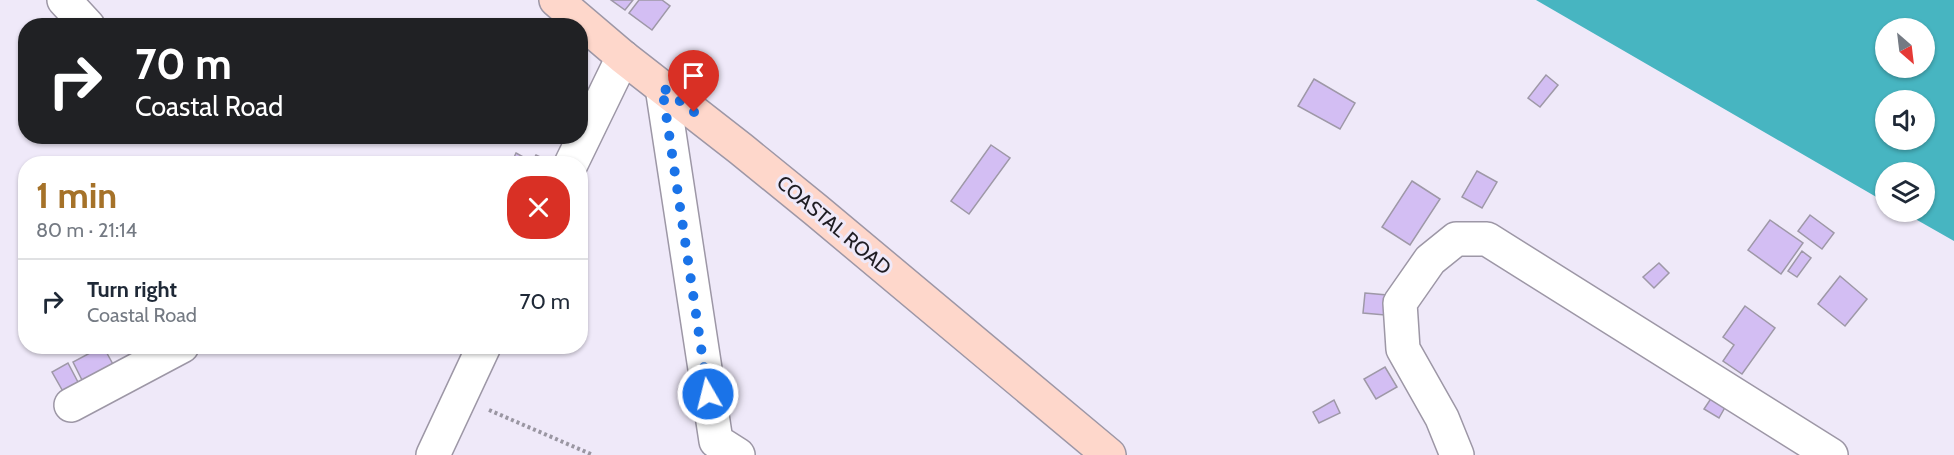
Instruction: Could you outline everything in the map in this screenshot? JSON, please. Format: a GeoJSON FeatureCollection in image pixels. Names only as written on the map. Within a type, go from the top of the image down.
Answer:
{"type":"FeatureCollection","features":[{"type":"Feature","properties":{"kind":"street"},"geometry":{"type":"LineString","coordinates":[[64,0],[81,18]]}},
{"type":"Feature","properties":{"kind":"street","name":"COASTAL ROAD"},"geometry":{"type":"LineString","coordinates":[[556,0],[577,18]]}},
{"type":"Feature","properties":{"kind":"street","name":"COASTAL ROAD"},"geometry":{"type":"LineString","coordinates":[[588,27],[799,196],[1109,455]]}},
{"type":"Feature","properties":{"kind":"street"},"geometry":{"type":"LineString","coordinates":[[588,129],[623,57]]}},
{"type":"Feature","properties":{"kind":"street"},"geometry":{"type":"LineString","coordinates":[[662,87],[716,441],[738,455]]}},
{"type":"Feature","properties":{"kind":"street"},"geometry":{"type":"LineString","coordinates":[[1457,455],[1442,418],[1402,349],[1400,303],[1430,260],[1456,239],[1487,239],[1831,455]]}},
{"type":"Feature","properties":{"kind":"street"},"geometry":{"type":"LineString","coordinates":[[71,405],[167,354]]}},
{"type":"Feature","properties":{"kind":"street"},"geometry":{"type":"LineString","coordinates":[[433,455],[480,354]]}},
{"type":"Feature","properties":{"kind":"path"},"geometry":{"type":"LineString","coordinates":[[460,398],[593,455]]}},
{"type":"Feature","properties":{"kind":"water"},"geometry":{"type":"Polygon","coordinates":[[[1536,0],[1954,0],[1954,241],[1921,222],[1935,222],[1935,162],[1875,162],[1875,196],[1536,0]]]}},
{"type":"Feature","properties":{"kind":"building"},"geometry":{"type":"Polygon","coordinates":[[[611,0],[633,0],[625,10],[611,0]]]}},
{"type":"Feature","properties":{"kind":"building"},"geometry":{"type":"Polygon","coordinates":[[[639,0],[662,0],[670,6],[652,30],[629,13],[639,0]]]}},
{"type":"Feature","properties":{"kind":"building"},"geometry":{"type":"Polygon","coordinates":[[[1546,75],[1558,85],[1540,107],[1528,98],[1546,75]]]}},
{"type":"Feature","properties":{"kind":"building"},"geometry":{"type":"Polygon","coordinates":[[[1314,79],[1355,103],[1340,129],[1298,106],[1314,79]]]}},
{"type":"Feature","properties":{"kind":"building"},"geometry":{"type":"Polygon","coordinates":[[[991,145],[1010,158],[969,214],[951,201],[991,145]]]}},
{"type":"Feature","properties":{"kind":"building"},"geometry":{"type":"Polygon","coordinates":[[[1477,171],[1497,182],[1482,208],[1462,197],[1477,171]]]}},
{"type":"Feature","properties":{"kind":"building"},"geometry":{"type":"Polygon","coordinates":[[[1412,181],[1440,199],[1410,245],[1382,227],[1412,181]]]}},
{"type":"Feature","properties":{"kind":"building"},"geometry":{"type":"Polygon","coordinates":[[[1810,215],[1834,233],[1822,249],[1798,231],[1810,215]]]}},
{"type":"Feature","properties":{"kind":"building"},"geometry":{"type":"Polygon","coordinates":[[[1770,220],[1803,243],[1781,274],[1748,250],[1770,220]]]}},
{"type":"Feature","properties":{"kind":"building"},"geometry":{"type":"Polygon","coordinates":[[[1802,251],[1811,258],[1797,277],[1788,271],[1802,251]]]}},
{"type":"Feature","properties":{"kind":"building"},"geometry":{"type":"Polygon","coordinates":[[[1659,263],[1669,273],[1654,288],[1643,277],[1659,263]]]}},
{"type":"Feature","properties":{"kind":"building"},"geometry":{"type":"Polygon","coordinates":[[[1840,276],[1867,299],[1845,326],[1818,304],[1840,276]]]}},
{"type":"Feature","properties":{"kind":"building"},"geometry":{"type":"Polygon","coordinates":[[[1365,293],[1387,295],[1385,315],[1363,313],[1365,293]]]}},
{"type":"Feature","properties":{"kind":"building"},"geometry":{"type":"Polygon","coordinates":[[[1745,306],[1775,328],[1742,374],[1723,361],[1734,345],[1723,337],[1745,306]]]}},
{"type":"Feature","properties":{"kind":"building"},"geometry":{"type":"Polygon","coordinates":[[[88,354],[107,354],[115,368],[84,384],[73,362],[88,354]]]}},
{"type":"Feature","properties":{"kind":"building"},"geometry":{"type":"Polygon","coordinates":[[[68,363],[80,386],[65,395],[52,372],[68,363]]]}},
{"type":"Feature","properties":{"kind":"building"},"geometry":{"type":"Polygon","coordinates":[[[1385,367],[1397,387],[1376,399],[1364,379],[1385,367]]]}},
{"type":"Feature","properties":{"kind":"building"},"geometry":{"type":"Polygon","coordinates":[[[1714,394],[1728,402],[1719,418],[1704,409],[1714,394]]]}},
{"type":"Feature","properties":{"kind":"building"},"geometry":{"type":"Polygon","coordinates":[[[1334,400],[1340,413],[1319,423],[1313,412],[1334,400]]]}},
{"type":"Feature","properties":{"kind":"route"},"geometry":{"type":"LineString","coordinates":[[694,112],[662,87],[708,394]]}}]}
